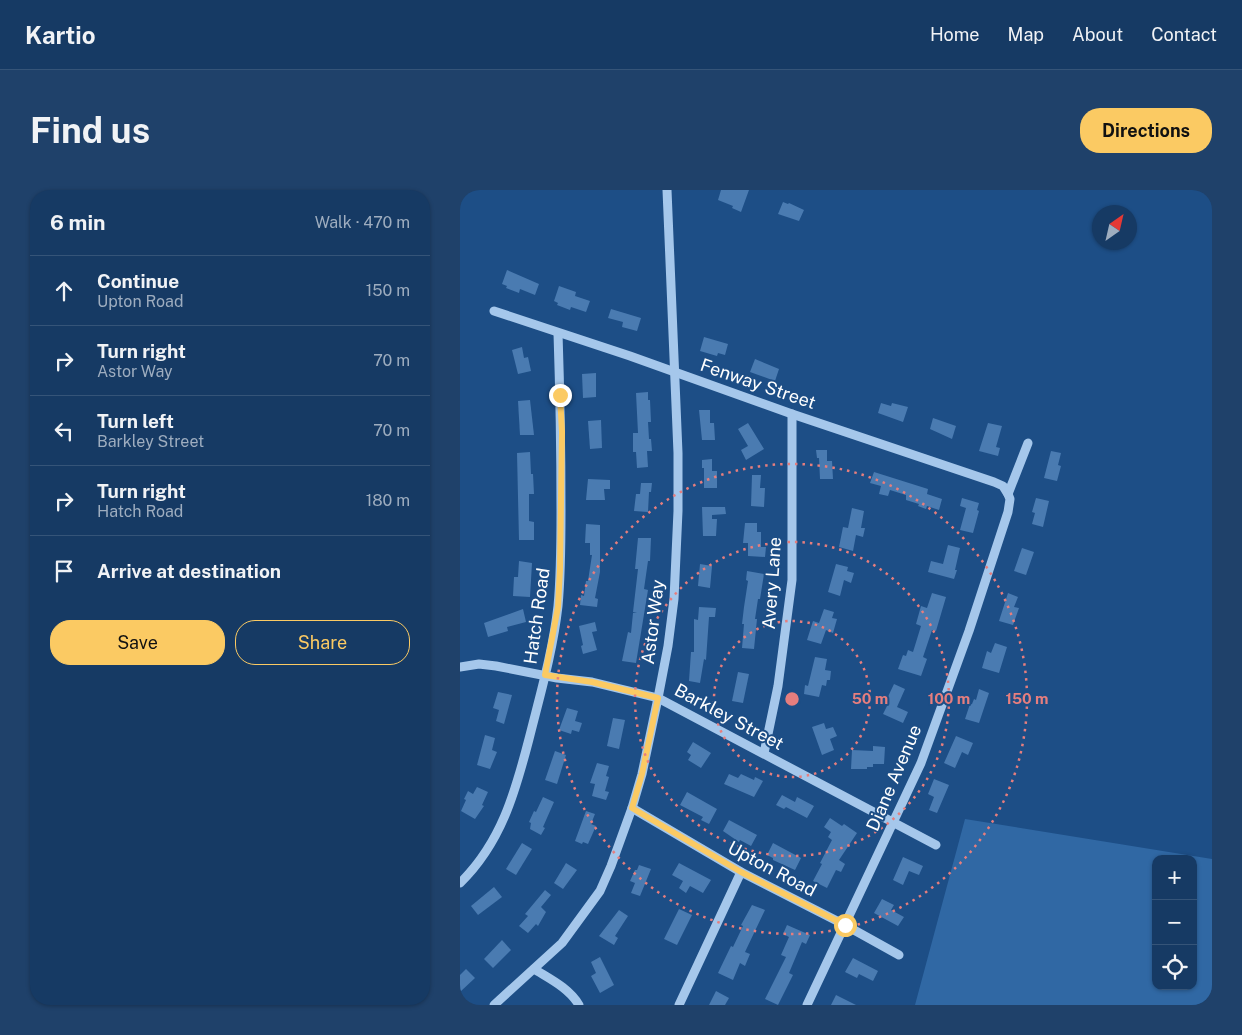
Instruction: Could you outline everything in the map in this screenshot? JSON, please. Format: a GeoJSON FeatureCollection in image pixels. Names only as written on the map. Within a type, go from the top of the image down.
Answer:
{"type":"FeatureCollection","features":[{"type":"Feature","properties":{"kind":"street","name":"Astor Way"},"geometry":{"type":"LineString","coordinates":[[494,1005],[562,943],[600,891],[632,808],[642,774],[669,637],[676,563],[678,463],[667,190]]}},
{"type":"Feature","properties":{"kind":"street","name":"Fenway Street"},"geometry":{"type":"LineString","coordinates":[[494,311],[994,482],[1004,486],[1008,494]]}},
{"type":"Feature","properties":{"kind":"street","name":"Hatch Road"},"geometry":{"type":"LineString","coordinates":[[460,883],[485,855],[496,835],[517,786],[545,675],[558,607],[561,548],[562,432],[558,334]]}},
{"type":"Feature","properties":{"kind":"street","name":"Avery Lane"},"geometry":{"type":"LineString","coordinates":[[764,753],[778,686],[792,580],[792,414]]}},
{"type":"Feature","properties":{"kind":"street","name":"Diane Avenue"},"geometry":{"type":"LineString","coordinates":[[807,1005],[921,762],[969,631],[1008,512],[1010,499],[1008,494],[1028,443]]}},
{"type":"Feature","properties":{"kind":"street","name":"Barkley Street"},"geometry":{"type":"LineString","coordinates":[[460,667],[479,664],[592,682],[658,698],[936,845]]}},
{"type":"Feature","properties":{"kind":"street","name":"Upton Road"},"geometry":{"type":"LineString","coordinates":[[632,808],[741,872],[899,955]]}},
{"type":"Feature","properties":{"kind":"street"},"geometry":{"type":"LineString","coordinates":[[679,1005],[741,872]]}},
{"type":"Feature","properties":{"kind":"street"},"geometry":{"type":"LineString","coordinates":[[534,969],[555,982],[575,998],[579,1005]]}},
{"type":"Feature","properties":{"kind":"shaded area"},"geometry":{"type":"Polygon","coordinates":[[[965,819],[1187,855],[1152,855],[1152,990],[1197,990],[1197,857],[1212,859],[1212,1005],[915,1005],[965,819]]]}},
{"type":"Feature","properties":{"kind":"building"},"geometry":{"type":"Polygon","coordinates":[[[721,190],[749,190],[741,212],[732,208],[733,206],[718,200],[721,190]]]}},
{"type":"Feature","properties":{"kind":"building"},"geometry":{"type":"Polygon","coordinates":[[[783,202],[804,210],[799,221],[778,214],[783,202]]]}},
{"type":"Feature","properties":{"kind":"building"},"geometry":{"type":"Polygon","coordinates":[[[507,270],[539,284],[535,295],[520,289],[519,293],[506,288],[507,286],[502,284],[507,270]]]}},
{"type":"Feature","properties":{"kind":"building"},"geometry":{"type":"Polygon","coordinates":[[[559,286],[576,292],[575,296],[590,301],[586,312],[571,307],[570,310],[557,305],[558,303],[554,301],[559,286]]]}},
{"type":"Feature","properties":{"kind":"building"},"geometry":{"type":"Polygon","coordinates":[[[611,309],[641,318],[637,331],[622,327],[623,322],[608,318],[611,309]]]}},
{"type":"Feature","properties":{"kind":"building"},"geometry":{"type":"Polygon","coordinates":[[[704,337],[728,344],[725,355],[718,353],[717,356],[700,351],[704,337]]]}},
{"type":"Feature","properties":{"kind":"building"},"geometry":{"type":"Polygon","coordinates":[[[522,347],[524,358],[528,357],[531,371],[518,374],[512,350],[522,347]]]}},
{"type":"Feature","properties":{"kind":"building"},"geometry":{"type":"Polygon","coordinates":[[[755,359],[779,369],[775,381],[750,372],[755,359]]]}},
{"type":"Feature","properties":{"kind":"building"},"geometry":{"type":"Polygon","coordinates":[[[596,373],[596,397],[583,398],[582,374],[596,373]]]}},
{"type":"Feature","properties":{"kind":"building"},"geometry":{"type":"Polygon","coordinates":[[[648,392],[651,422],[648,422],[649,439],[651,439],[652,451],[647,451],[648,467],[637,468],[636,452],[633,452],[633,433],[638,433],[636,393],[648,392]]]}},
{"type":"Feature","properties":{"kind":"building"},"geometry":{"type":"Polygon","coordinates":[[[530,400],[534,435],[520,435],[518,401],[530,400]]]}},
{"type":"Feature","properties":{"kind":"building"},"geometry":{"type":"Polygon","coordinates":[[[881,403],[891,406],[892,403],[908,407],[903,422],[878,413],[881,403]]]}},
{"type":"Feature","properties":{"kind":"building"},"geometry":{"type":"Polygon","coordinates":[[[699,410],[710,410],[710,423],[714,423],[715,440],[702,440],[699,410]]]}},
{"type":"Feature","properties":{"kind":"building"},"geometry":{"type":"Polygon","coordinates":[[[933,418],[956,426],[952,439],[930,429],[933,418]]]}},
{"type":"Feature","properties":{"kind":"building"},"geometry":{"type":"Polygon","coordinates":[[[601,420],[602,448],[590,449],[588,421],[601,420]]]}},
{"type":"Feature","properties":{"kind":"building"},"geometry":{"type":"Polygon","coordinates":[[[748,423],[764,449],[746,460],[741,450],[748,446],[738,429],[748,423]]]}},
{"type":"Feature","properties":{"kind":"building"},"geometry":{"type":"Polygon","coordinates":[[[988,423],[1002,426],[996,447],[1000,448],[998,456],[979,451],[988,423]]]}},
{"type":"Feature","properties":{"kind":"building"},"geometry":{"type":"Polygon","coordinates":[[[816,450],[827,450],[827,461],[832,461],[833,479],[820,479],[819,458],[817,458],[816,450]]]}},
{"type":"Feature","properties":{"kind":"building"},"geometry":{"type":"Polygon","coordinates":[[[1051,451],[1061,453],[1058,465],[1061,466],[1057,481],[1044,478],[1051,451]]]}},
{"type":"Feature","properties":{"kind":"building"},"geometry":{"type":"Polygon","coordinates":[[[530,452],[534,494],[529,494],[529,521],[534,522],[534,540],[519,540],[517,453],[530,452]]]}},
{"type":"Feature","properties":{"kind":"building"},"geometry":{"type":"Polygon","coordinates":[[[712,459],[712,471],[717,471],[717,488],[704,488],[702,460],[712,459]]]}},
{"type":"Feature","properties":{"kind":"building"},"geometry":{"type":"Polygon","coordinates":[[[874,472],[928,489],[927,494],[942,499],[939,510],[927,506],[926,509],[918,506],[919,504],[906,500],[906,495],[890,490],[888,496],[879,494],[881,486],[870,483],[874,472]]]}},
{"type":"Feature","properties":{"kind":"building"},"geometry":{"type":"Polygon","coordinates":[[[752,475],[761,475],[760,488],[765,488],[764,507],[751,506],[752,475]]]}},
{"type":"Feature","properties":{"kind":"building"},"geometry":{"type":"Polygon","coordinates":[[[588,479],[610,480],[610,489],[604,489],[605,500],[586,500],[588,479]]]}},
{"type":"Feature","properties":{"kind":"building"},"geometry":{"type":"Polygon","coordinates":[[[641,483],[652,483],[651,492],[649,492],[648,512],[634,511],[636,494],[640,494],[641,483]]]}},
{"type":"Feature","properties":{"kind":"building"},"geometry":{"type":"Polygon","coordinates":[[[962,498],[979,503],[977,510],[979,511],[973,533],[960,530],[966,508],[960,506],[962,498]]]}},
{"type":"Feature","properties":{"kind":"building"},"geometry":{"type":"Polygon","coordinates":[[[1036,498],[1049,501],[1043,527],[1032,524],[1035,513],[1032,512],[1036,498]]]}},
{"type":"Feature","properties":{"kind":"building"},"geometry":{"type":"Polygon","coordinates":[[[702,507],[725,507],[726,514],[712,515],[712,519],[717,519],[716,536],[703,536],[702,507]]]}},
{"type":"Feature","properties":{"kind":"building"},"geometry":{"type":"Polygon","coordinates":[[[852,508],[864,511],[861,528],[865,528],[863,537],[856,535],[853,551],[839,547],[843,527],[848,528],[852,508]]]}},
{"type":"Feature","properties":{"kind":"building"},"geometry":{"type":"Polygon","coordinates":[[[745,523],[757,523],[757,532],[761,532],[761,547],[766,547],[765,557],[748,556],[748,543],[743,543],[745,523]]]}},
{"type":"Feature","properties":{"kind":"building"},"geometry":{"type":"Polygon","coordinates":[[[586,524],[600,525],[600,572],[595,598],[598,599],[597,607],[580,605],[581,595],[584,596],[586,581],[588,581],[592,555],[590,555],[590,543],[585,543],[586,524]]]}},
{"type":"Feature","properties":{"kind":"building"},"geometry":{"type":"Polygon","coordinates":[[[638,538],[651,538],[650,561],[648,561],[644,589],[648,590],[636,663],[622,661],[628,632],[631,633],[633,613],[637,612],[633,612],[638,569],[635,569],[638,538]]]}},
{"type":"Feature","properties":{"kind":"building"},"geometry":{"type":"Polygon","coordinates":[[[948,545],[960,548],[954,579],[928,572],[931,561],[943,564],[948,545]]]}},
{"type":"Feature","properties":{"kind":"building"},"geometry":{"type":"Polygon","coordinates":[[[1022,548],[1034,552],[1026,575],[1014,571],[1022,548]]]}},
{"type":"Feature","properties":{"kind":"building"},"geometry":{"type":"Polygon","coordinates":[[[519,561],[532,563],[530,597],[513,596],[514,577],[518,577],[519,561]]]}},
{"type":"Feature","properties":{"kind":"building"},"geometry":{"type":"Polygon","coordinates":[[[700,564],[712,566],[710,588],[698,586],[700,564]]]}},
{"type":"Feature","properties":{"kind":"building"},"geometry":{"type":"Polygon","coordinates":[[[836,564],[848,567],[847,571],[854,573],[851,583],[844,580],[840,596],[828,592],[836,564]]]}},
{"type":"Feature","properties":{"kind":"building"},"geometry":{"type":"Polygon","coordinates":[[[747,571],[764,574],[755,619],[757,619],[754,649],[742,648],[744,624],[742,624],[748,581],[746,580],[747,571]]]}},
{"type":"Feature","properties":{"kind":"building"},"geometry":{"type":"Polygon","coordinates":[[[932,593],[946,597],[936,631],[932,630],[923,657],[927,659],[921,676],[898,669],[903,655],[906,656],[908,650],[913,652],[921,626],[916,624],[921,606],[927,608],[932,593]]]}},
{"type":"Feature","properties":{"kind":"building"},"geometry":{"type":"Polygon","coordinates":[[[1008,593],[1018,597],[1014,607],[1019,608],[1013,625],[999,621],[1008,593]]]}},
{"type":"Feature","properties":{"kind":"building"},"geometry":{"type":"Polygon","coordinates":[[[699,607],[716,608],[715,617],[709,617],[706,660],[704,659],[700,683],[689,681],[691,652],[694,652],[694,619],[698,620],[699,607]]]}},
{"type":"Feature","properties":{"kind":"building"},"geometry":{"type":"Polygon","coordinates":[[[523,609],[526,622],[507,627],[508,631],[488,637],[484,623],[523,609]]]}},
{"type":"Feature","properties":{"kind":"building"},"geometry":{"type":"Polygon","coordinates":[[[824,609],[834,612],[832,618],[837,619],[833,633],[826,630],[821,644],[807,640],[813,621],[819,623],[824,609]]]}},
{"type":"Feature","properties":{"kind":"building"},"geometry":{"type":"Polygon","coordinates":[[[595,622],[597,631],[592,632],[597,650],[583,654],[579,626],[595,622]]]}},
{"type":"Feature","properties":{"kind":"building"},"geometry":{"type":"Polygon","coordinates":[[[995,643],[1007,647],[999,673],[982,668],[987,651],[991,653],[995,643]]]}},
{"type":"Feature","properties":{"kind":"building"},"geometry":{"type":"Polygon","coordinates":[[[815,657],[827,659],[825,670],[831,671],[830,680],[827,680],[826,686],[822,685],[819,697],[804,694],[805,685],[808,686],[815,657]]]}},
{"type":"Feature","properties":{"kind":"building"},"geometry":{"type":"Polygon","coordinates":[[[738,672],[749,674],[743,703],[732,701],[738,672]]]}},
{"type":"Feature","properties":{"kind":"building"},"geometry":{"type":"Polygon","coordinates":[[[894,684],[905,689],[897,707],[908,712],[903,723],[883,714],[887,706],[884,705],[894,684]]]}},
{"type":"Feature","properties":{"kind":"building"},"geometry":{"type":"Polygon","coordinates":[[[979,689],[989,693],[979,723],[965,719],[970,704],[972,704],[974,699],[976,700],[979,689]]]}},
{"type":"Feature","properties":{"kind":"building"},"geometry":{"type":"Polygon","coordinates":[[[498,692],[512,695],[504,724],[496,721],[499,710],[493,708],[498,692]]]}},
{"type":"Feature","properties":{"kind":"building"},"geometry":{"type":"Polygon","coordinates":[[[567,708],[578,711],[575,721],[582,723],[579,732],[572,730],[571,734],[559,730],[567,708]]]}},
{"type":"Feature","properties":{"kind":"building"},"geometry":{"type":"Polygon","coordinates":[[[613,718],[625,720],[619,749],[607,746],[613,718]]]}},
{"type":"Feature","properties":{"kind":"building"},"geometry":{"type":"Polygon","coordinates":[[[824,723],[826,729],[833,727],[837,736],[830,739],[834,750],[822,755],[812,727],[824,723]]]}},
{"type":"Feature","properties":{"kind":"building"},"geometry":{"type":"Polygon","coordinates":[[[485,735],[495,738],[492,750],[497,752],[490,769],[477,765],[485,735]]]}},
{"type":"Feature","properties":{"kind":"building"},"geometry":{"type":"Polygon","coordinates":[[[956,736],[973,743],[968,755],[962,752],[955,768],[944,763],[956,736]]]}},
{"type":"Feature","properties":{"kind":"building"},"geometry":{"type":"Polygon","coordinates":[[[693,742],[711,753],[701,768],[688,760],[691,755],[687,752],[693,742]]]}},
{"type":"Feature","properties":{"kind":"building"},"geometry":{"type":"Polygon","coordinates":[[[873,746],[885,747],[884,764],[873,764],[873,767],[867,767],[867,769],[851,769],[852,750],[873,751],[873,746]]]}},
{"type":"Feature","properties":{"kind":"building"},"geometry":{"type":"Polygon","coordinates":[[[555,751],[566,755],[557,784],[545,780],[555,751]]]}},
{"type":"Feature","properties":{"kind":"building"},"geometry":{"type":"Polygon","coordinates":[[[597,763],[609,766],[606,776],[609,777],[605,791],[609,792],[606,800],[592,796],[595,784],[590,783],[597,763]]]}},
{"type":"Feature","properties":{"kind":"building"},"geometry":{"type":"Polygon","coordinates":[[[729,774],[738,778],[741,774],[754,780],[755,777],[763,781],[754,797],[724,784],[729,774]]]}},
{"type":"Feature","properties":{"kind":"building"},"geometry":{"type":"Polygon","coordinates":[[[934,779],[949,785],[937,813],[929,810],[934,797],[928,794],[934,779]]]}},
{"type":"Feature","properties":{"kind":"building"},"geometry":{"type":"Polygon","coordinates":[[[477,787],[488,792],[482,805],[484,806],[475,819],[461,811],[468,791],[473,794],[477,787]]]}},
{"type":"Feature","properties":{"kind":"building"},"geometry":{"type":"Polygon","coordinates":[[[687,792],[717,809],[709,824],[701,820],[703,817],[680,805],[687,792]]]}},
{"type":"Feature","properties":{"kind":"building"},"geometry":{"type":"Polygon","coordinates":[[[782,795],[795,802],[797,797],[814,806],[807,818],[786,807],[784,809],[776,805],[782,795]]]}},
{"type":"Feature","properties":{"kind":"building"},"geometry":{"type":"Polygon","coordinates":[[[543,797],[554,802],[541,835],[530,829],[531,823],[529,822],[543,797]]]}},
{"type":"Feature","properties":{"kind":"building"},"geometry":{"type":"Polygon","coordinates":[[[586,811],[595,814],[591,824],[596,826],[588,844],[583,842],[582,844],[575,841],[586,811]]]}},
{"type":"Feature","properties":{"kind":"building"},"geometry":{"type":"Polygon","coordinates":[[[830,818],[842,826],[844,824],[857,833],[839,860],[845,864],[841,872],[836,870],[827,888],[813,881],[832,840],[828,837],[831,832],[824,827],[830,818]]]}},
{"type":"Feature","properties":{"kind":"building"},"geometry":{"type":"Polygon","coordinates":[[[729,820],[757,835],[751,846],[740,840],[739,842],[723,831],[729,820]]]}},
{"type":"Feature","properties":{"kind":"building"},"geometry":{"type":"Polygon","coordinates":[[[522,843],[532,849],[516,875],[506,869],[522,843]]]}},
{"type":"Feature","properties":{"kind":"building"},"geometry":{"type":"Polygon","coordinates":[[[773,843],[801,858],[795,870],[773,860],[773,858],[767,855],[773,843]]]}},
{"type":"Feature","properties":{"kind":"building"},"geometry":{"type":"Polygon","coordinates":[[[903,857],[923,866],[919,875],[909,871],[903,885],[893,880],[903,857]]]}},
{"type":"Feature","properties":{"kind":"building"},"geometry":{"type":"Polygon","coordinates":[[[566,863],[577,870],[563,889],[554,883],[566,863]]]}},
{"type":"Feature","properties":{"kind":"building"},"geometry":{"type":"Polygon","coordinates":[[[679,863],[711,880],[703,893],[690,886],[686,893],[679,888],[683,881],[672,875],[679,863]]]}},
{"type":"Feature","properties":{"kind":"building"},"geometry":{"type":"Polygon","coordinates":[[[639,865],[651,869],[640,896],[631,893],[635,883],[630,881],[639,865]]]}},
{"type":"Feature","properties":{"kind":"building"},"geometry":{"type":"Polygon","coordinates":[[[494,887],[502,897],[478,915],[471,906],[494,887]]]}},
{"type":"Feature","properties":{"kind":"building"},"geometry":{"type":"Polygon","coordinates":[[[545,890],[551,895],[541,907],[546,912],[538,926],[536,924],[528,933],[519,926],[528,916],[525,914],[545,890]]]}},
{"type":"Feature","properties":{"kind":"building"},"geometry":{"type":"Polygon","coordinates":[[[882,899],[894,905],[891,910],[904,917],[898,926],[874,913],[882,899]]]}},
{"type":"Feature","properties":{"kind":"building"},"geometry":{"type":"Polygon","coordinates":[[[752,905],[765,910],[745,952],[750,954],[745,966],[740,963],[733,980],[718,973],[731,946],[733,947],[743,926],[741,925],[752,905]]]}},
{"type":"Feature","properties":{"kind":"building"},"geometry":{"type":"Polygon","coordinates":[[[679,909],[692,915],[677,945],[664,939],[679,909]]]}},
{"type":"Feature","properties":{"kind":"building"},"geometry":{"type":"Polygon","coordinates":[[[619,910],[628,916],[615,936],[618,938],[614,945],[599,936],[619,910]]]}},
{"type":"Feature","properties":{"kind":"building"},"geometry":{"type":"Polygon","coordinates":[[[787,925],[810,935],[806,944],[802,942],[789,973],[793,975],[778,1005],[765,999],[786,957],[781,955],[789,937],[783,934],[787,925]]]}},
{"type":"Feature","properties":{"kind":"building"},"geometry":{"type":"Polygon","coordinates":[[[502,940],[511,950],[493,968],[484,959],[502,940]]]}},
{"type":"Feature","properties":{"kind":"building"},"geometry":{"type":"Polygon","coordinates":[[[600,957],[614,985],[600,993],[591,976],[596,973],[591,962],[600,957]]]}},
{"type":"Feature","properties":{"kind":"building"},"geometry":{"type":"Polygon","coordinates":[[[853,958],[878,971],[873,981],[859,974],[857,978],[845,972],[853,958]]]}},
{"type":"Feature","properties":{"kind":"building"},"geometry":{"type":"Polygon","coordinates":[[[466,969],[475,978],[460,992],[460,975],[466,969]]]}},
{"type":"Feature","properties":{"kind":"building"},"geometry":{"type":"Polygon","coordinates":[[[716,991],[729,998],[725,1005],[709,1005],[716,991]]]}},
{"type":"Feature","properties":{"kind":"building"},"geometry":{"type":"Polygon","coordinates":[[[836,995],[856,1005],[831,1005],[836,995]]]}},
{"type":"Feature","properties":{"kind":"route"},"geometry":{"type":"LineString","coordinates":[[560,395],[562,432],[561,548],[558,607],[545,675],[592,682],[658,698],[642,774],[632,808],[741,872],[845,925]]}}]}
